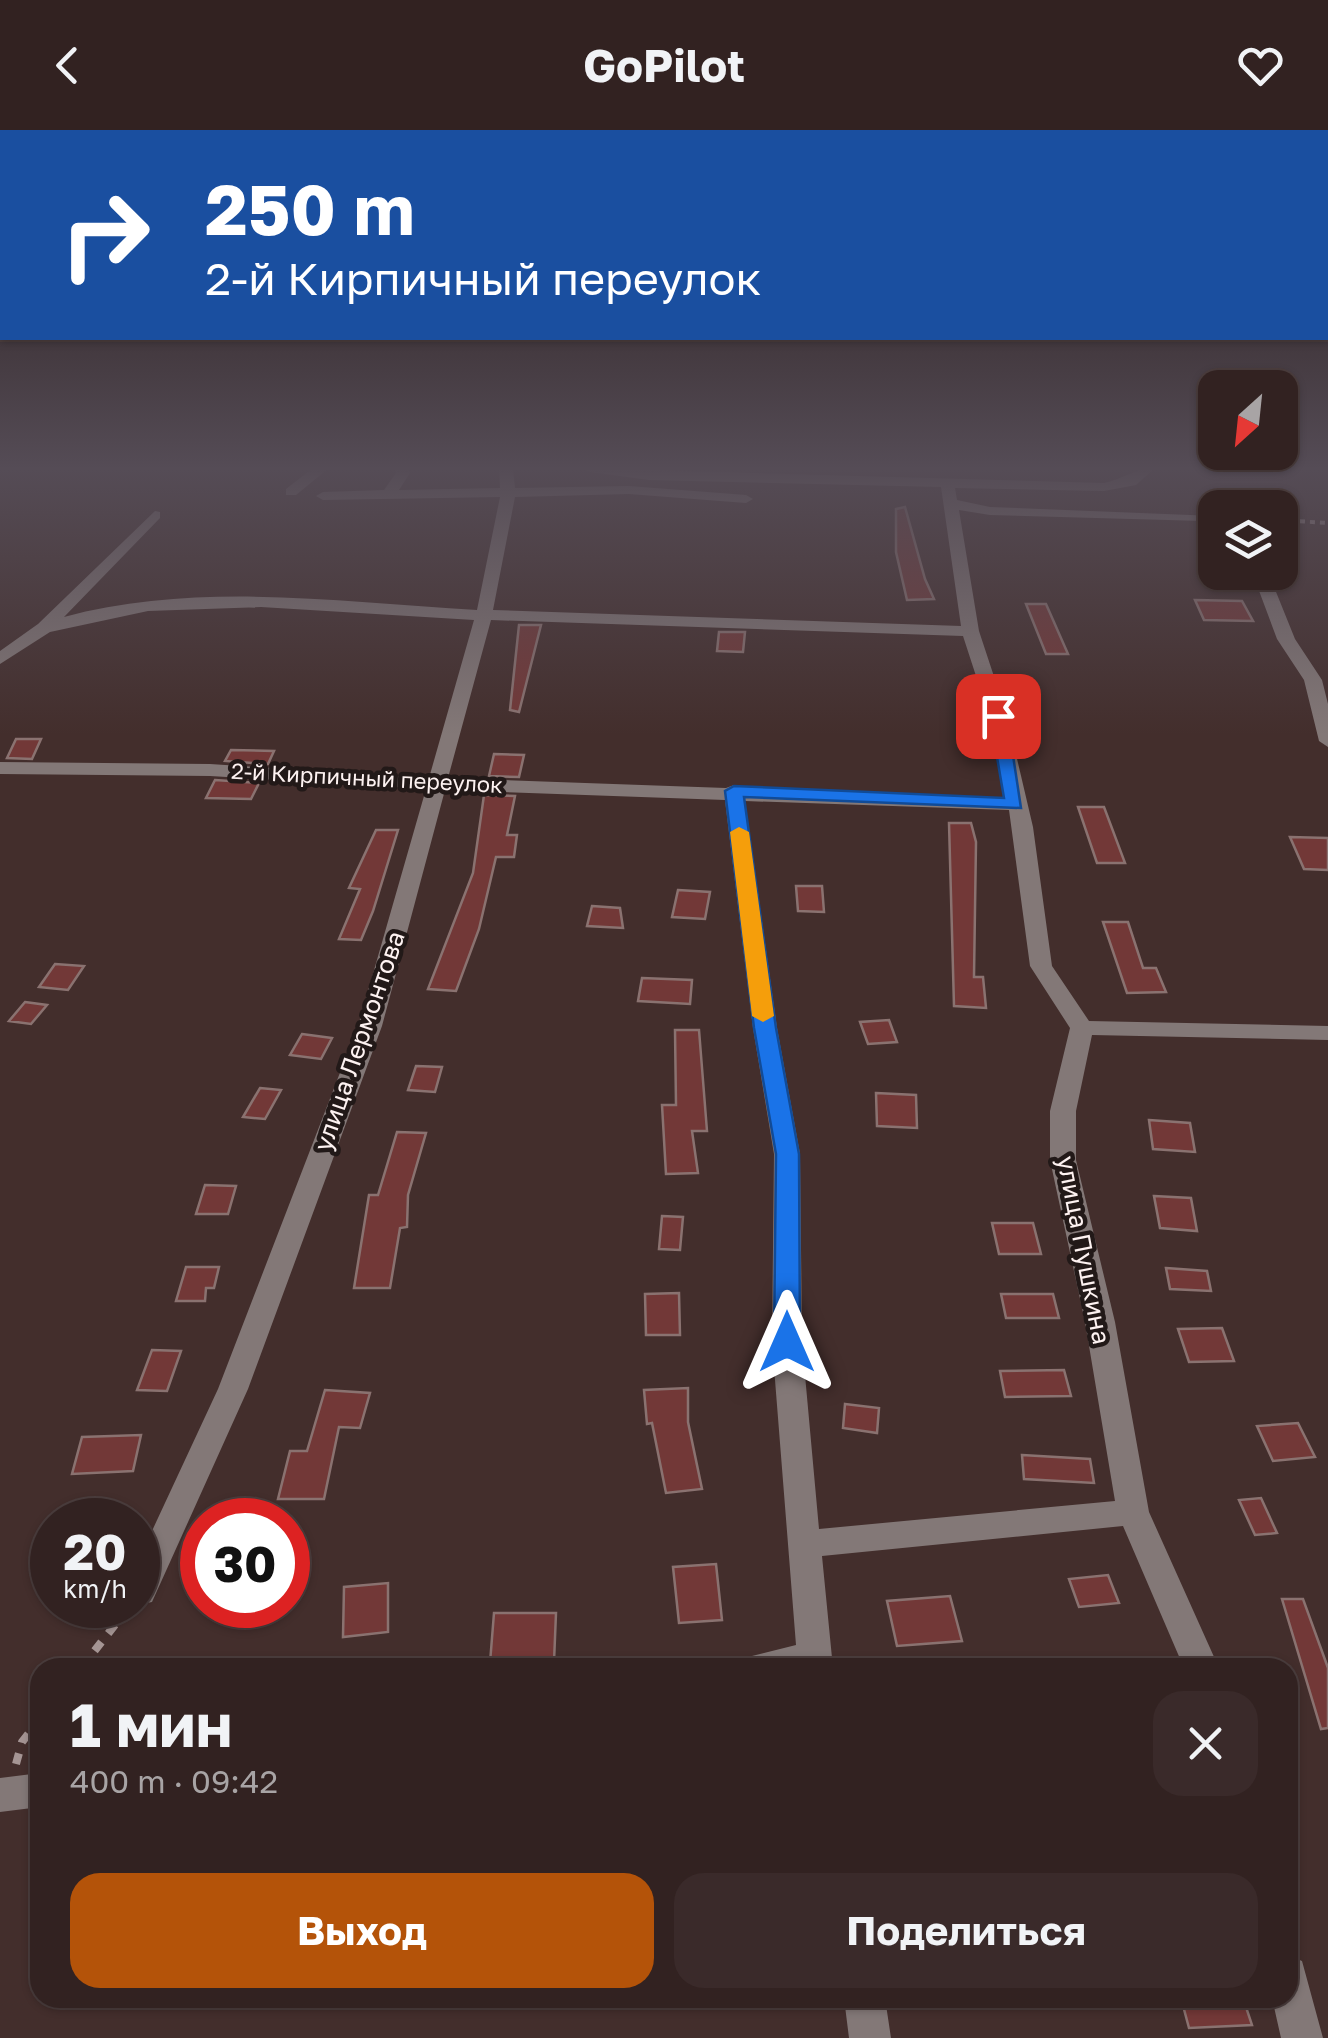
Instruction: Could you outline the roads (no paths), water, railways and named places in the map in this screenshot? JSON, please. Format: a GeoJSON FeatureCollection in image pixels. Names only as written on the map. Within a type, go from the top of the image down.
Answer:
{"type":"FeatureCollection","features":[{"type":"Feature","properties":{"kind":"street"},"geometry":{"type":"LineString","coordinates":[[0,660],[44,628],[113,557]]}},
{"type":"Feature","properties":{"kind":"street","name":"улица Лермонтова"},"geometry":{"type":"LineString","coordinates":[[160,1547],[233,1389],[370,1026],[484,616],[496,557]]}},
{"type":"Feature","properties":{"kind":"street"},"geometry":{"type":"LineString","coordinates":[[959,557],[970,631],[998,716],[1014,804],[1023,828],[1041,966],[1082,1028],[1328,1033]]}},
{"type":"Feature","properties":{"kind":"street"},"geometry":{"type":"LineString","coordinates":[[1267,590],[1286,639],[1313,680],[1328,741]]}},
{"type":"Feature","properties":{"kind":"street"},"geometry":{"type":"LineString","coordinates":[[44,628],[126,608],[288,604],[484,616],[970,631]]}},
{"type":"Feature","properties":{"kind":"street","name":"2-й Кирпичный переулок"},"geometry":{"type":"LineString","coordinates":[[0,768],[210,770],[438,784],[734,791],[1014,804]]}},
{"type":"Feature","properties":{"kind":"street"},"geometry":{"type":"LineString","coordinates":[[734,791],[765,1028],[788,1154],[787,1342],[814,1658]]}},
{"type":"Feature","properties":{"kind":"street","name":"улица Пушкина"},"geometry":{"type":"LineString","coordinates":[[1082,1028],[1063,1111],[1063,1160],[1100,1322],[1133,1512],[1198,1658]]}},
{"type":"Feature","properties":{"kind":"street"},"geometry":{"type":"LineString","coordinates":[[805,1544],[1133,1512]]}},
{"type":"Feature","properties":{"kind":"street"},"geometry":{"type":"LineString","coordinates":[[866,2008],[870,2038]]}},
{"type":"Feature","properties":{"kind":"street"},"geometry":{"type":"LineString","coordinates":[[1295,2008],[1302,2038]]}}]}
